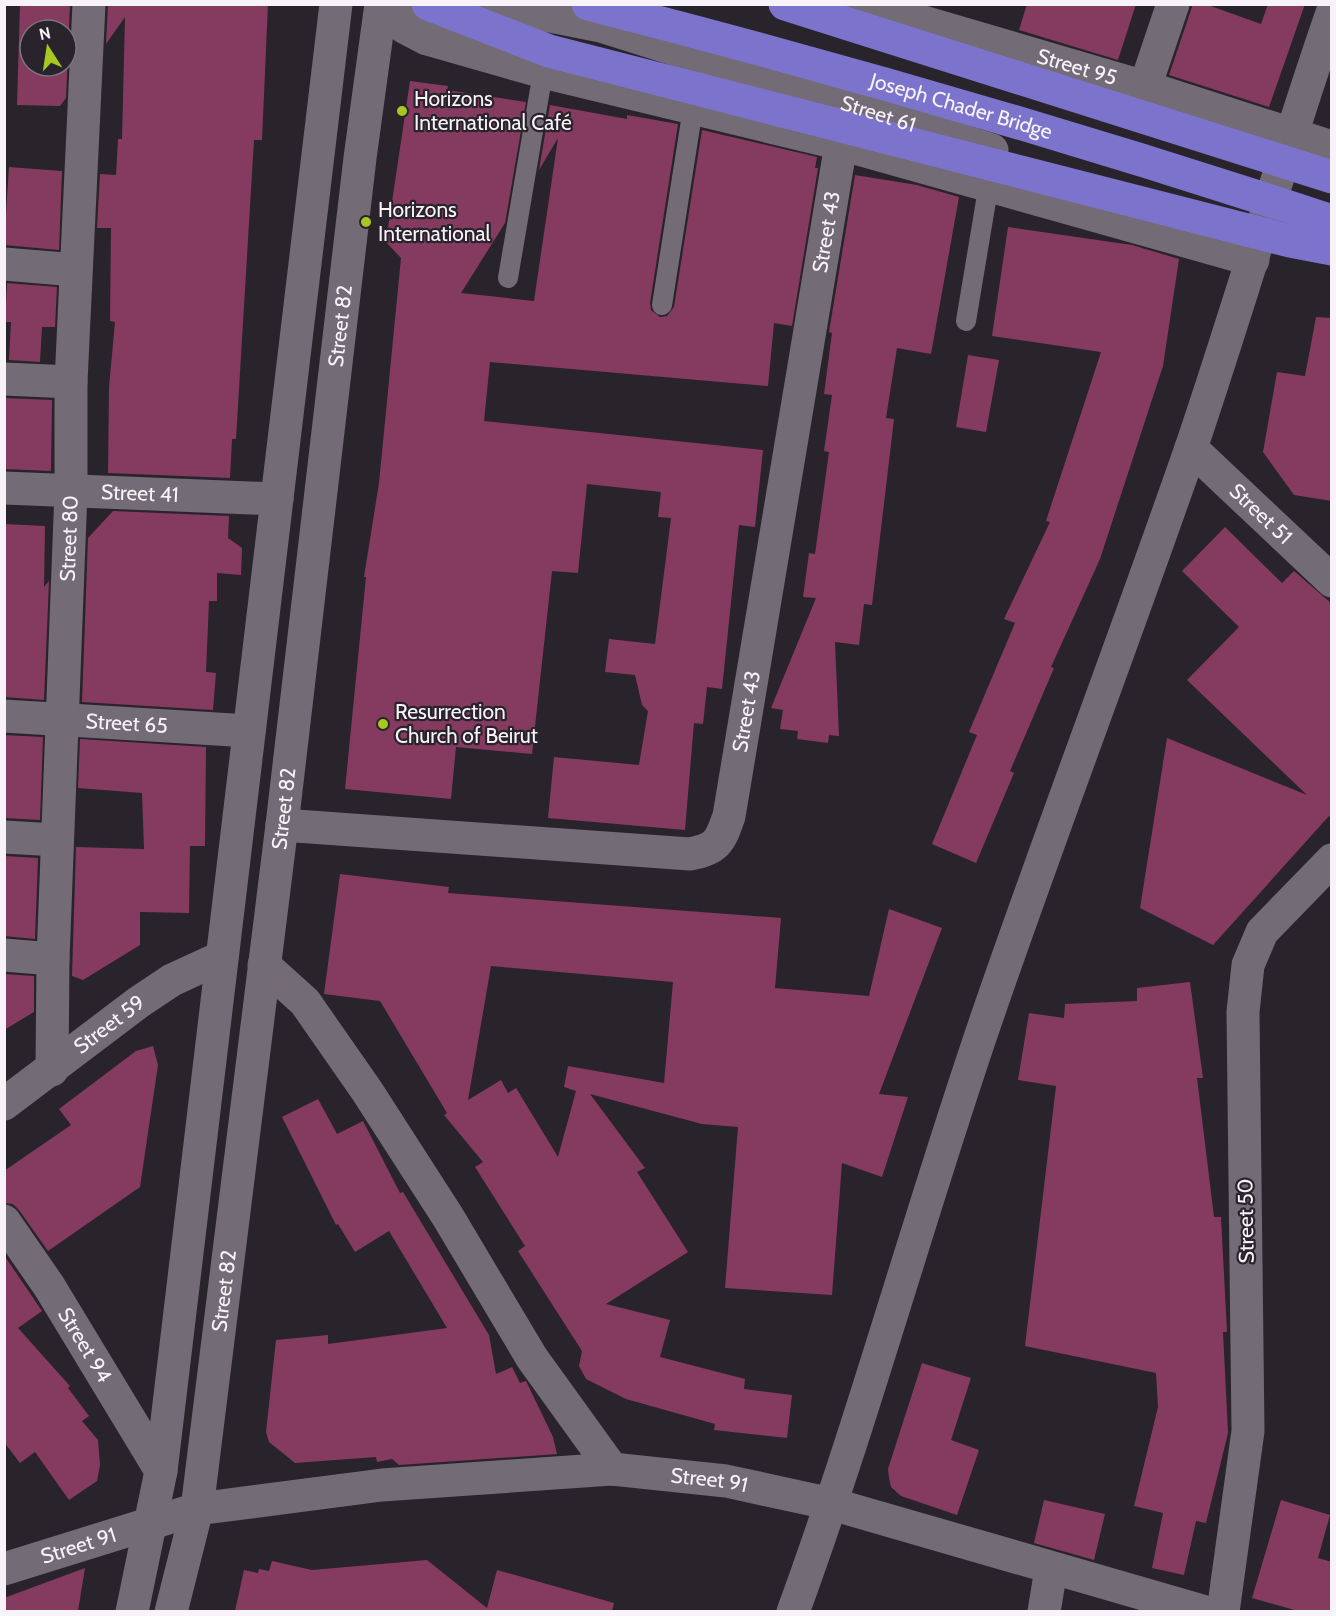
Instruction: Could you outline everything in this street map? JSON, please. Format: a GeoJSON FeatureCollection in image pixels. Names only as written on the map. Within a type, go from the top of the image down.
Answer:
{"type":"FeatureCollection","features":[{"type":"Feature","properties":{"kind":"highway","name":"Joseph Chader Bridge"},"geometry":{"type":"LineString","coordinates":[[588,4],[906,88],[1128,154],[1332,221]]}},
{"type":"Feature","properties":{"kind":"highway","name":"Joseph Chader Bridge"},"geometry":{"type":"LineString","coordinates":[[785,4],[1332,177]]}},
{"type":"Feature","properties":{"kind":"highway"},"geometry":{"type":"LineString","coordinates":[[430,6],[549,51],[1290,241],[1332,249]]}},
{"type":"Feature","properties":{"kind":"street","name":"Street 80"},"geometry":{"type":"LineString","coordinates":[[46,1074],[53,959],[71,491],[71,382],[88,4]]}},
{"type":"Feature","properties":{"kind":"street","name":"Street 82"},"geometry":{"type":"LineString","coordinates":[[132,1611],[161,1472],[336,4]]}},
{"type":"Feature","properties":{"kind":"street","name":"Street 82"},"geometry":{"type":"LineString","coordinates":[[171,1611],[197,1509],[282,825],[360,158],[381,4]]}},
{"type":"Feature","properties":{"kind":"street"},"geometry":{"type":"LineString","coordinates":[[392,4],[404,27],[414,35],[543,72],[841,144],[988,185],[1256,252],[1332,264]]}},
{"type":"Feature","properties":{"kind":"street","name":"Street 61"},"geometry":{"type":"LineString","coordinates":[[490,4],[601,26],[995,151],[1256,252]]}},
{"type":"Feature","properties":{"kind":"street","name":"Street 95"},"geometry":{"type":"LineString","coordinates":[[862,4],[1145,87],[1332,147]]}},
{"type":"Feature","properties":{"kind":"street"},"geometry":{"type":"LineString","coordinates":[[1145,87],[1173,4]]}},
{"type":"Feature","properties":{"kind":"street"},"geometry":{"type":"LineString","coordinates":[[793,1611],[832,1504],[985,1022],[1191,447],[1256,252],[1290,135],[1332,13]]}},
{"type":"Feature","properties":{"kind":"street","name":"Street 43"},"geometry":{"type":"LineString","coordinates":[[282,825],[690,854],[709,850],[721,839],[729,816],[841,144]]}},
{"type":"Feature","properties":{"kind":"street"},"geometry":{"type":"LineString","coordinates":[[319,152],[360,158]]}},
{"type":"Feature","properties":{"kind":"street"},"geometry":{"type":"LineString","coordinates":[[4,264],[76,270]]}},
{"type":"Feature","properties":{"kind":"street"},"geometry":{"type":"LineString","coordinates":[[4,380],[71,382]]}},
{"type":"Feature","properties":{"kind":"street","name":"Street 51"},"geometry":{"type":"LineString","coordinates":[[1191,447],[1332,581]]}},
{"type":"Feature","properties":{"kind":"street","name":"Street 41"},"geometry":{"type":"LineString","coordinates":[[4,488],[277,499]]}},
{"type":"Feature","properties":{"kind":"street","name":"Street 65"},"geometry":{"type":"LineString","coordinates":[[4,716],[249,731]]}},
{"type":"Feature","properties":{"kind":"street"},"geometry":{"type":"LineString","coordinates":[[4,837],[57,840]]}},
{"type":"Feature","properties":{"kind":"street","name":"Street 50"},"geometry":{"type":"LineString","coordinates":[[1223,1611],[1248,1431],[1243,1012],[1248,965],[1262,932],[1332,860]]}},
{"type":"Feature","properties":{"kind":"street"},"geometry":{"type":"LineString","coordinates":[[4,955],[53,959]]}},
{"type":"Feature","properties":{"kind":"street","name":"Street 59"},"geometry":{"type":"LineString","coordinates":[[4,1104],[172,980],[222,957]]}},
{"type":"Feature","properties":{"kind":"street"},"geometry":{"type":"LineString","coordinates":[[264,965],[305,1002],[367,1091],[448,1217],[532,1358],[612,1469]]}},
{"type":"Feature","properties":{"kind":"street"},"geometry":{"type":"LineString","coordinates":[[4,1075],[46,1074]]}},
{"type":"Feature","properties":{"kind":"street","name":"Street 94"},"geometry":{"type":"LineString","coordinates":[[4,1221],[49,1286],[161,1472]]}},
{"type":"Feature","properties":{"kind":"street","name":"Street 91"},"geometry":{"type":"LineString","coordinates":[[4,1569],[152,1521],[197,1509],[382,1485],[612,1469],[726,1481],[832,1504],[1051,1569],[1206,1611]]}},
{"type":"Feature","properties":{"kind":"street"},"geometry":{"type":"LineString","coordinates":[[1044,1611],[1051,1569]]}},
{"type":"Feature","properties":{"kind":"lane"},"geometry":{"type":"LineString","coordinates":[[508,278],[543,72]]}},
{"type":"Feature","properties":{"kind":"lane"},"geometry":{"type":"LineString","coordinates":[[662,305],[693,108]]}},
{"type":"Feature","properties":{"kind":"lane"},"geometry":{"type":"LineString","coordinates":[[966,321],[995,151]]}},
{"type":"Feature","properties":{"kind":"building"},"geometry":{"type":"Polygon","coordinates":[[[20,4],[70,4],[69,18],[20,18],[20,4]]]}},
{"type":"Feature","properties":{"kind":"building"},"geometry":{"type":"Polygon","coordinates":[[[108,4],[268,4],[262,140],[254,140],[236,439],[232,439],[230,478],[108,473],[109,387],[115,322],[110,321],[111,228],[97,228],[100,174],[116,175],[118,139],[122,139],[125,17],[106,44],[108,4]]]}},
{"type":"Feature","properties":{"kind":"building"},"geometry":{"type":"Polygon","coordinates":[[[1027,4],[1136,4],[1118,60],[1019,30],[1027,4]]]}},
{"type":"Feature","properties":{"kind":"building"},"geometry":{"type":"Polygon","coordinates":[[[1193,4],[1205,4],[1261,24],[1268,4],[1305,4],[1269,107],[1169,75],[1193,4]]]}},
{"type":"Feature","properties":{"kind":"building"},"geometry":{"type":"Polygon","coordinates":[[[18,71],[18,78],[67,78],[66,98],[60,106],[17,105],[18,71]]]}},
{"type":"Feature","properties":{"kind":"building"},"geometry":{"type":"Polygon","coordinates":[[[410,81],[448,86],[447,90],[526,102],[505,223],[461,293],[534,301],[558,138],[539,170],[550,105],[627,119],[627,115],[678,124],[650,303],[651,310],[660,317],[667,316],[674,307],[702,130],[817,157],[815,168],[818,168],[792,326],[774,323],[768,386],[490,362],[484,421],[763,450],[755,527],[739,525],[722,689],[707,687],[703,724],[694,723],[685,830],[548,818],[554,757],[639,765],[648,711],[642,705],[635,675],[605,672],[609,639],[655,644],[671,518],[658,517],[661,492],[587,484],[578,573],[552,571],[532,754],[456,747],[451,799],[345,789],[366,577],[364,577],[379,483],[401,258],[386,242],[410,81]]]}},
{"type":"Feature","properties":{"kind":"building"},"geometry":{"type":"Polygon","coordinates":[[[9,167],[62,171],[59,250],[4,245],[9,167]]]}},
{"type":"Feature","properties":{"kind":"building"},"geometry":{"type":"Polygon","coordinates":[[[855,175],[917,185],[959,197],[931,354],[897,348],[886,418],[894,419],[872,605],[864,604],[859,645],[835,642],[839,736],[829,735],[828,743],[797,739],[798,731],[780,729],[783,710],[771,708],[816,598],[803,597],[809,553],[815,554],[829,452],[824,451],[832,395],[824,394],[832,333],[829,332],[855,175]]]}},
{"type":"Feature","properties":{"kind":"building"},"geometry":{"type":"Polygon","coordinates":[[[1008,227],[1132,245],[1179,259],[1163,366],[1100,559],[1051,667],[1054,668],[1010,771],[1014,773],[976,863],[932,844],[977,735],[969,732],[1015,623],[1004,619],[1050,522],[1046,521],[1101,352],[992,336],[1008,227]]]}},
{"type":"Feature","properties":{"kind":"building"},"geometry":{"type":"Polygon","coordinates":[[[7,283],[57,287],[55,327],[42,327],[40,362],[9,360],[11,322],[5,322],[7,283]]]}},
{"type":"Feature","properties":{"kind":"building"},"geometry":{"type":"Polygon","coordinates":[[[1316,317],[1332,318],[1332,501],[1294,495],[1263,452],[1277,372],[1305,376],[1316,317]]]}},
{"type":"Feature","properties":{"kind":"building"},"geometry":{"type":"Polygon","coordinates":[[[968,355],[999,360],[986,432],[956,427],[968,355]]]}},
{"type":"Feature","properties":{"kind":"building"},"geometry":{"type":"Polygon","coordinates":[[[4,398],[52,400],[51,471],[4,469],[4,398]]]}},
{"type":"Feature","properties":{"kind":"building"},"geometry":{"type":"Polygon","coordinates":[[[113,511],[229,516],[228,538],[242,548],[241,575],[217,573],[217,601],[209,601],[206,672],[216,673],[213,710],[82,702],[88,538],[113,511]]]}},
{"type":"Feature","properties":{"kind":"building"},"geometry":{"type":"Polygon","coordinates":[[[4,524],[45,526],[44,587],[49,581],[44,700],[4,697],[4,524]]]}},
{"type":"Feature","properties":{"kind":"building"},"geometry":{"type":"Polygon","coordinates":[[[1225,527],[1282,583],[1294,571],[1332,604],[1332,818],[1329,816],[1213,945],[1140,908],[1167,738],[1307,795],[1187,680],[1239,627],[1182,571],[1225,527]]]}},
{"type":"Feature","properties":{"kind":"building"},"geometry":{"type":"Polygon","coordinates":[[[4,735],[43,737],[40,820],[4,818],[4,735]]]}},
{"type":"Feature","properties":{"kind":"building"},"geometry":{"type":"Polygon","coordinates":[[[80,739],[206,747],[205,846],[190,846],[189,913],[140,912],[140,945],[83,980],[72,976],[76,847],[144,849],[142,793],[78,788],[80,739]]]}},
{"type":"Feature","properties":{"kind":"building"},"geometry":{"type":"Polygon","coordinates":[[[4,856],[38,858],[35,939],[4,936],[4,856]]]}},
{"type":"Feature","properties":{"kind":"building"},"geometry":{"type":"Polygon","coordinates":[[[340,874],[449,887],[448,893],[781,918],[775,988],[869,996],[889,909],[942,928],[879,1094],[908,1097],[882,1177],[842,1163],[832,1295],[725,1288],[738,1127],[702,1124],[590,1094],[645,1168],[637,1172],[688,1252],[606,1304],[670,1320],[660,1357],[745,1379],[744,1389],[792,1395],[787,1438],[714,1430],[715,1424],[626,1399],[586,1379],[579,1366],[582,1351],[518,1251],[525,1246],[475,1167],[483,1162],[444,1115],[447,1113],[380,1001],[324,994],[340,874]],[[491,966],[468,1100],[501,1080],[508,1093],[516,1088],[558,1157],[576,1091],[564,1087],[568,1066],[664,1083],[673,982],[491,966]]]}},
{"type":"Feature","properties":{"kind":"building"},"geometry":{"type":"Polygon","coordinates":[[[4,974],[34,976],[34,1012],[4,1030],[4,974]]]}},
{"type":"Feature","properties":{"kind":"building"},"geometry":{"type":"Polygon","coordinates":[[[1190,982],[1203,1078],[1197,1078],[1214,1217],[1221,1217],[1227,1332],[1223,1332],[1228,1433],[1206,1523],[1196,1521],[1184,1575],[1152,1568],[1163,1513],[1134,1506],[1158,1407],[1156,1373],[1025,1346],[1056,1086],[1018,1080],[1029,1013],[1064,1018],[1065,1004],[1137,1001],[1137,988],[1190,982]]]}},
{"type":"Feature","properties":{"kind":"building"},"geometry":{"type":"Polygon","coordinates":[[[153,1046],[158,1065],[140,1187],[48,1251],[19,1210],[13,1204],[4,1203],[4,1171],[71,1125],[59,1109],[136,1051],[153,1046]]]}},
{"type":"Feature","properties":{"kind":"building"},"geometry":{"type":"Polygon","coordinates":[[[318,1099],[337,1134],[363,1121],[400,1193],[403,1192],[489,1335],[496,1374],[512,1367],[520,1383],[526,1381],[553,1437],[557,1454],[399,1465],[392,1459],[377,1462],[376,1457],[295,1463],[269,1442],[266,1432],[276,1340],[328,1335],[328,1344],[447,1328],[389,1231],[355,1252],[338,1224],[336,1225],[282,1117],[318,1099]]]}},
{"type":"Feature","properties":{"kind":"building"},"geometry":{"type":"Polygon","coordinates":[[[4,1255],[42,1311],[18,1328],[70,1386],[68,1388],[89,1416],[82,1421],[98,1440],[100,1465],[97,1481],[69,1500],[35,1452],[20,1463],[4,1442],[4,1255]]]}},
{"type":"Feature","properties":{"kind":"building"},"geometry":{"type":"Polygon","coordinates":[[[922,1363],[971,1378],[951,1440],[979,1450],[957,1515],[901,1496],[891,1487],[888,1469],[922,1363]]]}},
{"type":"Feature","properties":{"kind":"building"},"geometry":{"type":"Polygon","coordinates":[[[1044,1500],[1105,1514],[1094,1560],[1034,1543],[1044,1500]]]}},
{"type":"Feature","properties":{"kind":"building"},"geometry":{"type":"Polygon","coordinates":[[[1281,1500],[1330,1515],[1318,1558],[1332,1562],[1332,1611],[1298,1611],[1252,1598],[1281,1500]]]}},
{"type":"Feature","properties":{"kind":"building"},"geometry":{"type":"Polygon","coordinates":[[[427,1560],[487,1608],[497,1570],[614,1603],[612,1611],[235,1611],[244,1570],[258,1573],[259,1569],[269,1571],[272,1561],[312,1570],[427,1560]]]}},
{"type":"Feature","properties":{"kind":"building"},"geometry":{"type":"Polygon","coordinates":[[[85,1568],[78,1611],[4,1611],[4,1598],[85,1568]]]}},
{"type":"Feature","properties":{"kind":"place","name":"Horizons International Café"},"geometry":{"type":"Point","coordinates":[402,111]}},
{"type":"Feature","properties":{"kind":"place","name":"Horizons International"},"geometry":{"type":"Point","coordinates":[366,222]}},
{"type":"Feature","properties":{"kind":"place","name":"Resurrection Church of Beirut"},"geometry":{"type":"Point","coordinates":[383,724]}}]}
